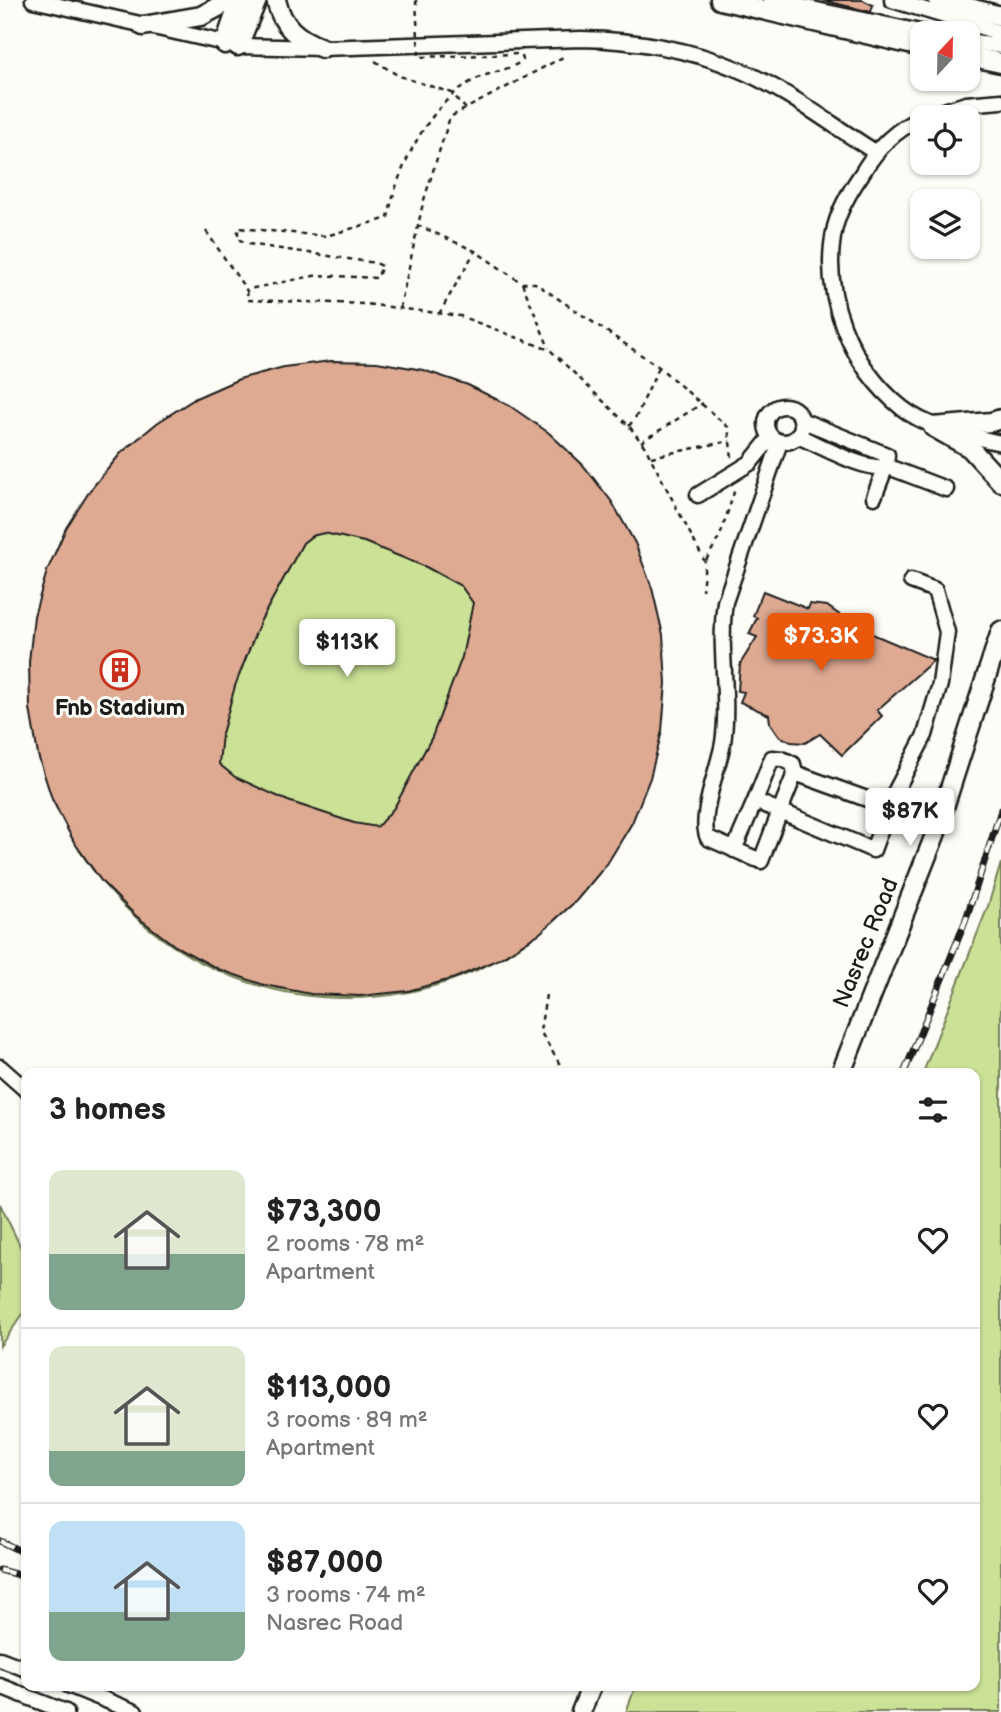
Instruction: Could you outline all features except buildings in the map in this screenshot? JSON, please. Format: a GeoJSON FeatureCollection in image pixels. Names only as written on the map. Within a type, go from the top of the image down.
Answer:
{"type":"FeatureCollection","features":[{"type":"Feature","properties":{"kind":"main road"},"geometry":{"type":"LineString","coordinates":[[143,26],[201,16],[230,0]]}},
{"type":"Feature","properties":{"kind":"main road"},"geometry":{"type":"LineString","coordinates":[[232,45],[240,0]]}},
{"type":"Feature","properties":{"kind":"main road"},"geometry":{"type":"LineString","coordinates":[[232,45],[257,0]]}},
{"type":"Feature","properties":{"kind":"main road"},"geometry":{"type":"LineString","coordinates":[[276,0],[279,12],[293,33],[322,48]]}},
{"type":"Feature","properties":{"kind":"main road"},"geometry":{"type":"LineString","coordinates":[[720,0],[910,44]]}},
{"type":"Feature","properties":{"kind":"main road"},"geometry":{"type":"LineString","coordinates":[[938,0],[1001,16]]}},
{"type":"Feature","properties":{"kind":"main road"},"geometry":{"type":"LineString","coordinates":[[980,59],[1001,63]]}},
{"type":"Feature","properties":{"kind":"main road"},"geometry":{"type":"LineString","coordinates":[[933,427],[1001,419]]}},
{"type":"Feature","properties":{"kind":"main road"},"geometry":{"type":"LineString","coordinates":[[933,427],[970,448],[1001,482]]}},
{"type":"Feature","properties":{"kind":"main road","name":"Nasrec Road"},"geometry":{"type":"LineString","coordinates":[[843,1068],[935,835],[1001,631]]}},
{"type":"Feature","properties":{"kind":"main road"},"geometry":{"type":"LineString","coordinates":[[581,1712],[590,1691]]}},
{"type":"Feature","properties":{"kind":"street"},"geometry":{"type":"LineString","coordinates":[[33,0],[232,45],[322,48],[581,39],[615,40],[677,49],[756,78],[875,152]]}},
{"type":"Feature","properties":{"kind":"street"},"geometry":{"type":"LineString","coordinates":[[770,0],[910,30]]}},
{"type":"Feature","properties":{"kind":"street"},"geometry":{"type":"LineString","coordinates":[[892,0],[1001,33]]}},
{"type":"Feature","properties":{"kind":"street"},"geometry":{"type":"LineString","coordinates":[[980,43],[1001,46]]}},
{"type":"Feature","properties":{"kind":"street"},"geometry":{"type":"LineString","coordinates":[[962,105],[1001,101]]}},
{"type":"Feature","properties":{"kind":"street"},"geometry":{"type":"LineString","coordinates":[[910,128],[875,152],[842,207],[835,228],[832,256],[837,309],[857,354],[885,393],[904,410],[933,427],[1001,443]]}},
{"type":"Feature","properties":{"kind":"street"},"geometry":{"type":"LineString","coordinates":[[798,436],[787,442],[775,439],[765,425],[773,409],[789,407],[801,420],[887,455],[886,466],[874,497]]}},
{"type":"Feature","properties":{"kind":"street"},"geometry":{"type":"LineString","coordinates":[[798,436],[801,420]]}},
{"type":"Feature","properties":{"kind":"street"},"geometry":{"type":"LineString","coordinates":[[798,436],[879,469],[886,466],[946,489]]}},
{"type":"Feature","properties":{"kind":"street"},"geometry":{"type":"LineString","coordinates":[[698,495],[750,463],[775,439]]}},
{"type":"Feature","properties":{"kind":"street"},"geometry":{"type":"LineString","coordinates":[[734,850],[772,758],[793,764],[795,773],[759,860],[734,850],[708,838],[704,830],[727,708],[723,616],[729,584],[775,439]]}},
{"type":"Feature","properties":{"kind":"street"},"geometry":{"type":"LineString","coordinates":[[755,802],[873,850],[889,807],[925,735],[940,684],[947,632],[935,590],[911,581]]}},
{"type":"Feature","properties":{"kind":"street"},"geometry":{"type":"LineString","coordinates":[[795,773],[889,807]]}},
{"type":"Feature","properties":{"kind":"street"},"geometry":{"type":"LineString","coordinates":[[0,1068],[21,1086]]}},
{"type":"Feature","properties":{"kind":"street"},"geometry":{"type":"LineString","coordinates":[[0,1659],[21,1667]]}},
{"type":"Feature","properties":{"kind":"street"},"geometry":{"type":"LineString","coordinates":[[0,1686],[66,1712]]}},
{"type":"Feature","properties":{"kind":"street"},"geometry":{"type":"LineString","coordinates":[[83,1691],[135,1712]]}},
{"type":"Feature","properties":{"kind":"path"},"geometry":{"type":"LineString","coordinates":[[247,291],[318,275],[377,278],[382,266],[376,263],[248,244],[238,239],[238,228],[326,236],[388,218],[392,197],[419,135],[452,93],[476,79],[523,60],[519,54],[419,57],[416,0]]}},
{"type":"Feature","properties":{"kind":"path"},"geometry":{"type":"LineString","coordinates":[[365,46],[375,61],[399,76],[452,93],[466,108]]}},
{"type":"Feature","properties":{"kind":"path"},"geometry":{"type":"LineString","coordinates":[[400,308],[417,225],[450,117],[565,55]]}},
{"type":"Feature","properties":{"kind":"path"},"geometry":{"type":"LineString","coordinates":[[417,225],[475,251],[522,283],[535,284],[659,367],[728,427],[735,494],[720,536],[705,562],[702,590]]}},
{"type":"Feature","properties":{"kind":"path"},"geometry":{"type":"LineString","coordinates":[[206,231],[247,291],[248,300],[366,303],[460,316],[550,350],[629,426],[641,442],[705,562]]}},
{"type":"Feature","properties":{"kind":"path"},"geometry":{"type":"LineString","coordinates":[[439,314],[475,251]]}},
{"type":"Feature","properties":{"kind":"path"},"geometry":{"type":"LineString","coordinates":[[522,283],[550,350]]}},
{"type":"Feature","properties":{"kind":"path"},"geometry":{"type":"LineString","coordinates":[[629,426],[637,415],[659,367]]}},
{"type":"Feature","properties":{"kind":"path"},"geometry":{"type":"LineString","coordinates":[[641,442],[703,404]]}},
{"type":"Feature","properties":{"kind":"path"},"geometry":{"type":"LineString","coordinates":[[650,457],[673,450],[730,441]]}},
{"type":"Feature","properties":{"kind":"path"},"geometry":{"type":"LineString","coordinates":[[546,995],[540,1031],[562,1068]]}},
{"type":"Feature","properties":{"kind":"green space","name":"Fnb Stadium"},"geometry":{"type":"Polygon","coordinates":[[[347,366],[409,372],[468,390],[522,420],[570,459],[609,507],[639,561],[657,620],[663,682],[657,744],[639,803],[609,857],[570,905],[522,944],[468,974],[409,992],[347,998],[285,992],[226,974],[172,944],[124,905],[85,857],[55,803],[37,744],[31,682],[37,620],[55,561],[85,507],[124,459],[172,420],[226,390],[285,372],[347,366]]]}},
{"type":"Feature","properties":{"kind":"green space"},"geometry":{"type":"Polygon","coordinates":[[[1001,863],[1001,1712],[626,1712],[634,1691],[980,1691],[980,1068],[925,1068],[988,906],[1001,863]]]}},
{"type":"Feature","properties":{"kind":"green space"},"geometry":{"type":"Polygon","coordinates":[[[0,1204],[21,1248],[21,1317],[0,1346],[0,1204]]]}},
{"type":"Feature","properties":{"kind":"railway"},"geometry":{"type":"LineString","coordinates":[[906,1068],[965,922],[1001,810]]}},
{"type":"Feature","properties":{"kind":"railway"},"geometry":{"type":"LineString","coordinates":[[0,1541],[21,1552]]}},
{"type":"Feature","properties":{"kind":"railway"},"geometry":{"type":"LineString","coordinates":[[0,1570],[21,1576]]}},
{"type":"Feature","properties":{"kind":"place","name":"Fnb Stadium"},"geometry":{"type":"Point","coordinates":[120,670]}}]}
